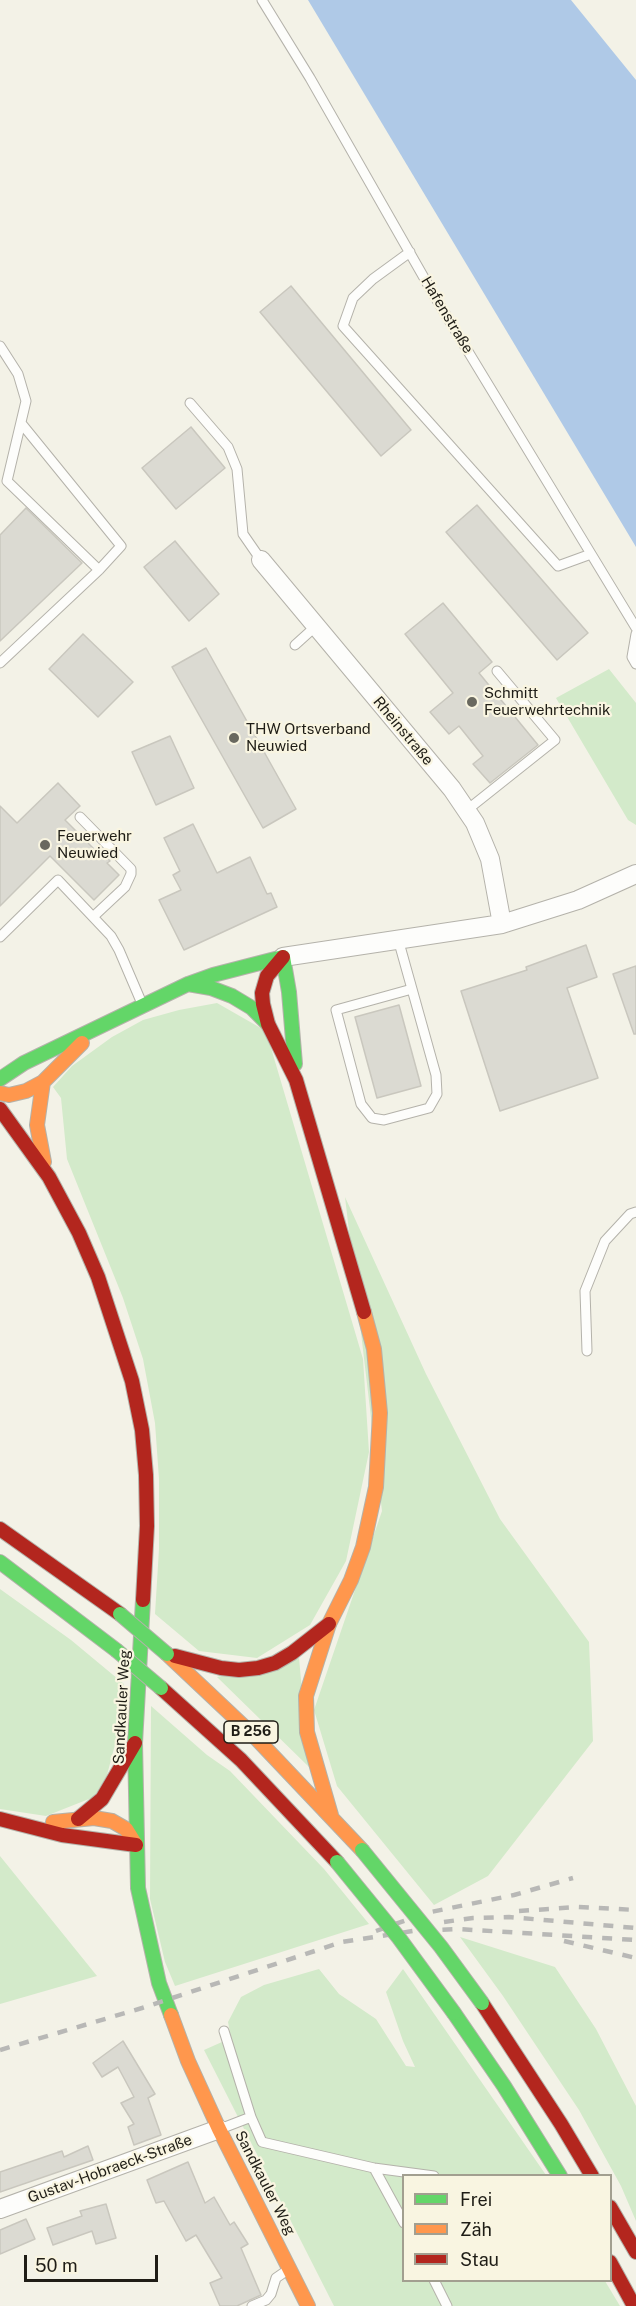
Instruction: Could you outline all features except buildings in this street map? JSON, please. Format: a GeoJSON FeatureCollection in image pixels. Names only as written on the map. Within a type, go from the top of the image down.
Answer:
{"type":"FeatureCollection","features":[{"type":"Feature","properties":{"kind":"main road"},"geometry":{"type":"LineString","coordinates":[[0,1078],[24,1063],[188,984],[283,957]]}},
{"type":"Feature","properties":{"kind":"main road"},"geometry":{"type":"LineString","coordinates":[[283,957],[263,984],[263,1004],[268,1024],[296,1080],[367,1323],[374,1349],[380,1413],[376,1487],[366,1537],[351,1580],[329,1623],[306,1696],[311,1751],[331,1815]]}},
{"type":"Feature","properties":{"kind":"main road"},"geometry":{"type":"LineString","coordinates":[[283,957],[289,992],[296,1080]]}},
{"type":"Feature","properties":{"kind":"main road"},"geometry":{"type":"LineString","coordinates":[[188,984],[211,988],[232,996],[252,1008],[268,1024]]}},
{"type":"Feature","properties":{"kind":"main road"},"geometry":{"type":"LineString","coordinates":[[0,1093],[9,1095],[26,1091],[43,1082],[92,1032]]}},
{"type":"Feature","properties":{"kind":"main road"},"geometry":{"type":"LineString","coordinates":[[43,1082],[37,1125],[40,1150],[49,1177]]}},
{"type":"Feature","properties":{"kind":"main road","name":"Sandkauler Weg"},"geometry":{"type":"LineString","coordinates":[[0,1109],[49,1177],[79,1233],[98,1277],[132,1381],[142,1430],[147,1526],[135,1743],[136,1845],[141,1911],[159,1983],[188,2061],[219,2129],[308,2306]]}},
{"type":"Feature","properties":{"kind":"main road","name":"B 256"},"geometry":{"type":"LineString","coordinates":[[0,1529],[120,1614],[167,1654],[254,1736],[331,1815],[434,1938],[482,2003],[591,2174]]}},
{"type":"Feature","properties":{"kind":"main road","name":"B 256"},"geometry":{"type":"LineString","coordinates":[[0,1562],[116,1650],[161,1688],[241,1760],[337,1862],[399,1938],[454,2013],[504,2086],[559,2174]]}},
{"type":"Feature","properties":{"kind":"main road"},"geometry":{"type":"LineString","coordinates":[[167,1654],[221,1668],[239,1670],[258,1668],[275,1663],[292,1653],[329,1623]]}},
{"type":"Feature","properties":{"kind":"main road"},"geometry":{"type":"LineString","coordinates":[[78,1819],[102,1799],[135,1743]]}},
{"type":"Feature","properties":{"kind":"main road"},"geometry":{"type":"LineString","coordinates":[[0,1819],[62,1835],[136,1845]]}},
{"type":"Feature","properties":{"kind":"main road"},"geometry":{"type":"LineString","coordinates":[[28,1825],[78,1819],[104,1819],[120,1824],[136,1845]]}},
{"type":"Feature","properties":{"kind":"main road"},"geometry":{"type":"LineString","coordinates":[[612,2210],[636,2252]]}},
{"type":"Feature","properties":{"kind":"main road"},"geometry":{"type":"LineString","coordinates":[[612,2266],[634,2306]]}},
{"type":"Feature","properties":{"kind":"street","name":"Rheinstraße"},"geometry":{"type":"LineString","coordinates":[[261,560],[467,810],[490,859],[502,924]]}},
{"type":"Feature","properties":{"kind":"street"},"geometry":{"type":"LineString","coordinates":[[283,957],[502,924],[578,900],[636,874]]}},
{"type":"Feature","properties":{"kind":"street","name":"Gustav-Hobraeck-Straße"},"geometry":{"type":"LineString","coordinates":[[0,2209],[219,2129]]}},
{"type":"Feature","properties":{"kind":"lane","name":"Hafenstraße"},"geometry":{"type":"LineString","coordinates":[[262,0],[636,628]]}},
{"type":"Feature","properties":{"kind":"lane"},"geometry":{"type":"LineString","coordinates":[[410,252],[353,297],[343,326],[558,566],[591,554]]}},
{"type":"Feature","properties":{"kind":"lane"},"geometry":{"type":"LineString","coordinates":[[0,346],[18,374],[26,401],[8,481],[99,570]]}},
{"type":"Feature","properties":{"kind":"lane"},"geometry":{"type":"LineString","coordinates":[[190,403],[228,447],[237,469],[243,534],[261,560]]}},
{"type":"Feature","properties":{"kind":"lane"},"geometry":{"type":"LineString","coordinates":[[0,663],[99,570],[121,546],[21,423]]}},
{"type":"Feature","properties":{"kind":"lane"},"geometry":{"type":"LineString","coordinates":[[295,645],[316,626]]}},
{"type":"Feature","properties":{"kind":"lane"},"geometry":{"type":"LineString","coordinates":[[636,634],[632,657],[636,664]]}},
{"type":"Feature","properties":{"kind":"lane"},"geometry":{"type":"LineString","coordinates":[[467,810],[555,740],[497,671]]}},
{"type":"Feature","properties":{"kind":"lane"},"geometry":{"type":"LineString","coordinates":[[80,816],[131,869],[125,887],[94,916]]}},
{"type":"Feature","properties":{"kind":"lane"},"geometry":{"type":"LineString","coordinates":[[0,937],[58,880],[111,936],[143,1006]]}},
{"type":"Feature","properties":{"kind":"lane"},"geometry":{"type":"LineString","coordinates":[[398,939],[412,989],[436,1075],[437,1094],[429,1108],[384,1120],[372,1118],[361,1104],[336,1010],[412,989]]}},
{"type":"Feature","properties":{"kind":"lane"},"geometry":{"type":"LineString","coordinates":[[587,1351],[585,1291],[605,1241],[630,1214],[636,1212]]}},
{"type":"Feature","properties":{"kind":"lane"},"geometry":{"type":"LineString","coordinates":[[224,2031],[251,2116],[262,2142],[374,2168],[425,2174]]}},
{"type":"Feature","properties":{"kind":"lane"},"geometry":{"type":"LineString","coordinates":[[219,2129],[251,2116]]}},
{"type":"Feature","properties":{"kind":"lane"},"geometry":{"type":"LineString","coordinates":[[374,2168],[402,2219]]}},
{"type":"Feature","properties":{"kind":"lane"},"geometry":{"type":"LineString","coordinates":[[252,2306],[266,2300],[271,2294],[276,2278],[289,2269]]}},
{"type":"Feature","properties":{"kind":"lane"},"geometry":{"type":"LineString","coordinates":[[435,2282],[447,2306]]}},
{"type":"Feature","properties":{"kind":"green space"},"geometry":{"type":"Polygon","coordinates":[[[609,669],[636,703],[636,825],[628,820],[556,698],[609,669]]]}},
{"type":"Feature","properties":{"kind":"green space"},"geometry":{"type":"Polygon","coordinates":[[[217,1003],[266,1031],[363,1359],[369,1452],[346,1561],[310,1625],[257,1658],[199,1651],[155,1614],[159,1549],[159,1479],[155,1423],[143,1359],[123,1298],[67,1159],[61,1098],[53,1087],[72,1066],[112,1037],[143,1020],[217,1003]]]}},
{"type":"Feature","properties":{"kind":"green space"},"geometry":{"type":"Polygon","coordinates":[[[345,1197],[426,1374],[500,1519],[589,1642],[593,1741],[488,1876],[434,1905],[337,1786],[314,1710],[382,1511],[345,1197]]]}},
{"type":"Feature","properties":{"kind":"green space"},"geometry":{"type":"Polygon","coordinates":[[[0,1589],[71,1640],[124,1684],[118,1733],[107,1775],[94,1797],[46,1816],[0,1809],[0,1589]]]}},
{"type":"Feature","properties":{"kind":"green space"},"geometry":{"type":"Polygon","coordinates":[[[299,1658],[309,1767],[217,1677],[299,1658]]]}},
{"type":"Feature","properties":{"kind":"green space"},"geometry":{"type":"Polygon","coordinates":[[[151,1706],[207,1755],[230,1771],[324,1869],[369,1924],[175,1986],[165,1962],[150,1899],[151,1706]]]}},
{"type":"Feature","properties":{"kind":"green space"},"geometry":{"type":"Polygon","coordinates":[[[0,1856],[97,1976],[0,2004],[0,1856]]]}},
{"type":"Feature","properties":{"kind":"green space"},"geometry":{"type":"Polygon","coordinates":[[[460,1937],[555,1967],[596,2029],[636,2106],[636,2221],[621,2186],[579,2110],[503,1996],[460,1937]]]}},
{"type":"Feature","properties":{"kind":"green space"},"geometry":{"type":"Polygon","coordinates":[[[319,1969],[339,1994],[376,2019],[406,2066],[415,2067],[403,2041],[386,1992],[403,1969],[545,2174],[402,2174],[402,2282],[606,2282],[620,2306],[334,2306],[204,2050],[231,2038],[228,2022],[241,1997],[264,1985],[319,1969]]]}},
{"type":"Feature","properties":{"kind":"water"},"geometry":{"type":"Polygon","coordinates":[[[308,0],[571,0],[636,80],[636,547],[308,0]]]}},
{"type":"Feature","properties":{"kind":"railway"},"geometry":{"type":"LineString","coordinates":[[376,1931],[426,1913],[514,1895],[573,1878]]}},
{"type":"Feature","properties":{"kind":"railway"},"geometry":{"type":"LineString","coordinates":[[519,1911],[578,1907],[636,1910]]}},
{"type":"Feature","properties":{"kind":"railway"},"geometry":{"type":"LineString","coordinates":[[444,1922],[509,1917],[636,1928]]}},
{"type":"Feature","properties":{"kind":"railway"},"geometry":{"type":"LineString","coordinates":[[0,2050],[142,2008],[342,1942],[413,1931],[458,1929],[636,1940]]}},
{"type":"Feature","properties":{"kind":"railway"},"geometry":{"type":"LineString","coordinates":[[564,1941],[636,1958]]}},
{"type":"Feature","properties":{"kind":"traffic: fast"},"geometry":{"type":"LineString","coordinates":[[0,1079],[24,1063],[188,984],[213,975],[283,957]]}},
{"type":"Feature","properties":{"kind":"traffic: fast"},"geometry":{"type":"LineString","coordinates":[[283,957],[289,992],[295,1064]]}},
{"type":"Feature","properties":{"kind":"traffic: fast"},"geometry":{"type":"LineString","coordinates":[[188,984],[211,988],[232,996],[252,1008],[268,1024]]}},
{"type":"Feature","properties":{"kind":"traffic: fast"},"geometry":{"type":"LineString","coordinates":[[0,1562],[116,1650]]}},
{"type":"Feature","properties":{"kind":"traffic: fast"},"geometry":{"type":"LineString","coordinates":[[143,1600],[135,1743],[138,1888],[159,1983],[171,2015]]}},
{"type":"Feature","properties":{"kind":"traffic: fast"},"geometry":{"type":"LineString","coordinates":[[120,1614],[167,1654]]}},
{"type":"Feature","properties":{"kind":"traffic: fast"},"geometry":{"type":"LineString","coordinates":[[116,1650],[161,1688]]}},
{"type":"Feature","properties":{"kind":"traffic: fast"},"geometry":{"type":"LineString","coordinates":[[362,1850],[441,1947],[482,2003]]}},
{"type":"Feature","properties":{"kind":"traffic: fast"},"geometry":{"type":"LineString","coordinates":[[337,1862],[399,1938],[454,2013]]}},
{"type":"Feature","properties":{"kind":"traffic: fast"},"geometry":{"type":"LineString","coordinates":[[454,2013],[504,2086],[559,2174]]}},
{"type":"Feature","properties":{"kind":"traffic: slow"},"geometry":{"type":"LineString","coordinates":[[0,1093],[9,1095],[26,1091],[43,1082],[82,1043]]}},
{"type":"Feature","properties":{"kind":"traffic: slow"},"geometry":{"type":"LineString","coordinates":[[43,1082],[37,1125],[44,1162]]}},
{"type":"Feature","properties":{"kind":"traffic: slow"},"geometry":{"type":"LineString","coordinates":[[331,1815],[307,1732],[306,1696],[329,1624],[351,1580],[363,1547],[376,1487],[380,1413],[374,1349],[364,1312]]}},
{"type":"Feature","properties":{"kind":"traffic: slow"},"geometry":{"type":"LineString","coordinates":[[167,1654],[254,1736],[362,1850]]}},
{"type":"Feature","properties":{"kind":"traffic: slow"},"geometry":{"type":"LineString","coordinates":[[53,1822],[94,1818],[112,1821],[126,1829],[136,1845]]}},
{"type":"Feature","properties":{"kind":"traffic: slow"},"geometry":{"type":"LineString","coordinates":[[171,2015],[188,2061],[219,2129],[308,2306]]}},
{"type":"Feature","properties":{"kind":"traffic: jam"},"geometry":{"type":"LineString","coordinates":[[283,957],[267,976],[262,993],[263,1004],[268,1024],[296,1080],[364,1312]]}},
{"type":"Feature","properties":{"kind":"traffic: jam"},"geometry":{"type":"LineString","coordinates":[[0,1109],[49,1177],[79,1233],[98,1277],[132,1381],[142,1430],[146,1475],[147,1526],[143,1600]]}},
{"type":"Feature","properties":{"kind":"traffic: jam"},"geometry":{"type":"LineString","coordinates":[[0,1529],[120,1614]]}},
{"type":"Feature","properties":{"kind":"traffic: jam"},"geometry":{"type":"LineString","coordinates":[[175,1656],[221,1668],[239,1670],[258,1668],[275,1663],[292,1653],[329,1624]]}},
{"type":"Feature","properties":{"kind":"traffic: jam"},"geometry":{"type":"LineString","coordinates":[[161,1688],[241,1760],[337,1862]]}},
{"type":"Feature","properties":{"kind":"traffic: jam"},"geometry":{"type":"LineString","coordinates":[[78,1819],[102,1799],[135,1743]]}},
{"type":"Feature","properties":{"kind":"traffic: jam"},"geometry":{"type":"LineString","coordinates":[[0,1819],[62,1835],[136,1845]]}},
{"type":"Feature","properties":{"kind":"traffic: jam"},"geometry":{"type":"LineString","coordinates":[[482,2003],[591,2174]]}},
{"type":"Feature","properties":{"kind":"traffic: jam"},"geometry":{"type":"LineString","coordinates":[[612,2210],[636,2252]]}},
{"type":"Feature","properties":{"kind":"traffic: jam"},"geometry":{"type":"LineString","coordinates":[[612,2266],[634,2306]]}},
{"type":"Feature","properties":{"kind":"place","name":"Schmitt Feuerwehrtechnik"},"geometry":{"type":"Point","coordinates":[472,702]}},
{"type":"Feature","properties":{"kind":"place","name":"THW Ortsverband Neuwied"},"geometry":{"type":"Point","coordinates":[234,738]}},
{"type":"Feature","properties":{"kind":"place","name":"Feuerwehr Neuwied"},"geometry":{"type":"Point","coordinates":[45,845]}}]}
